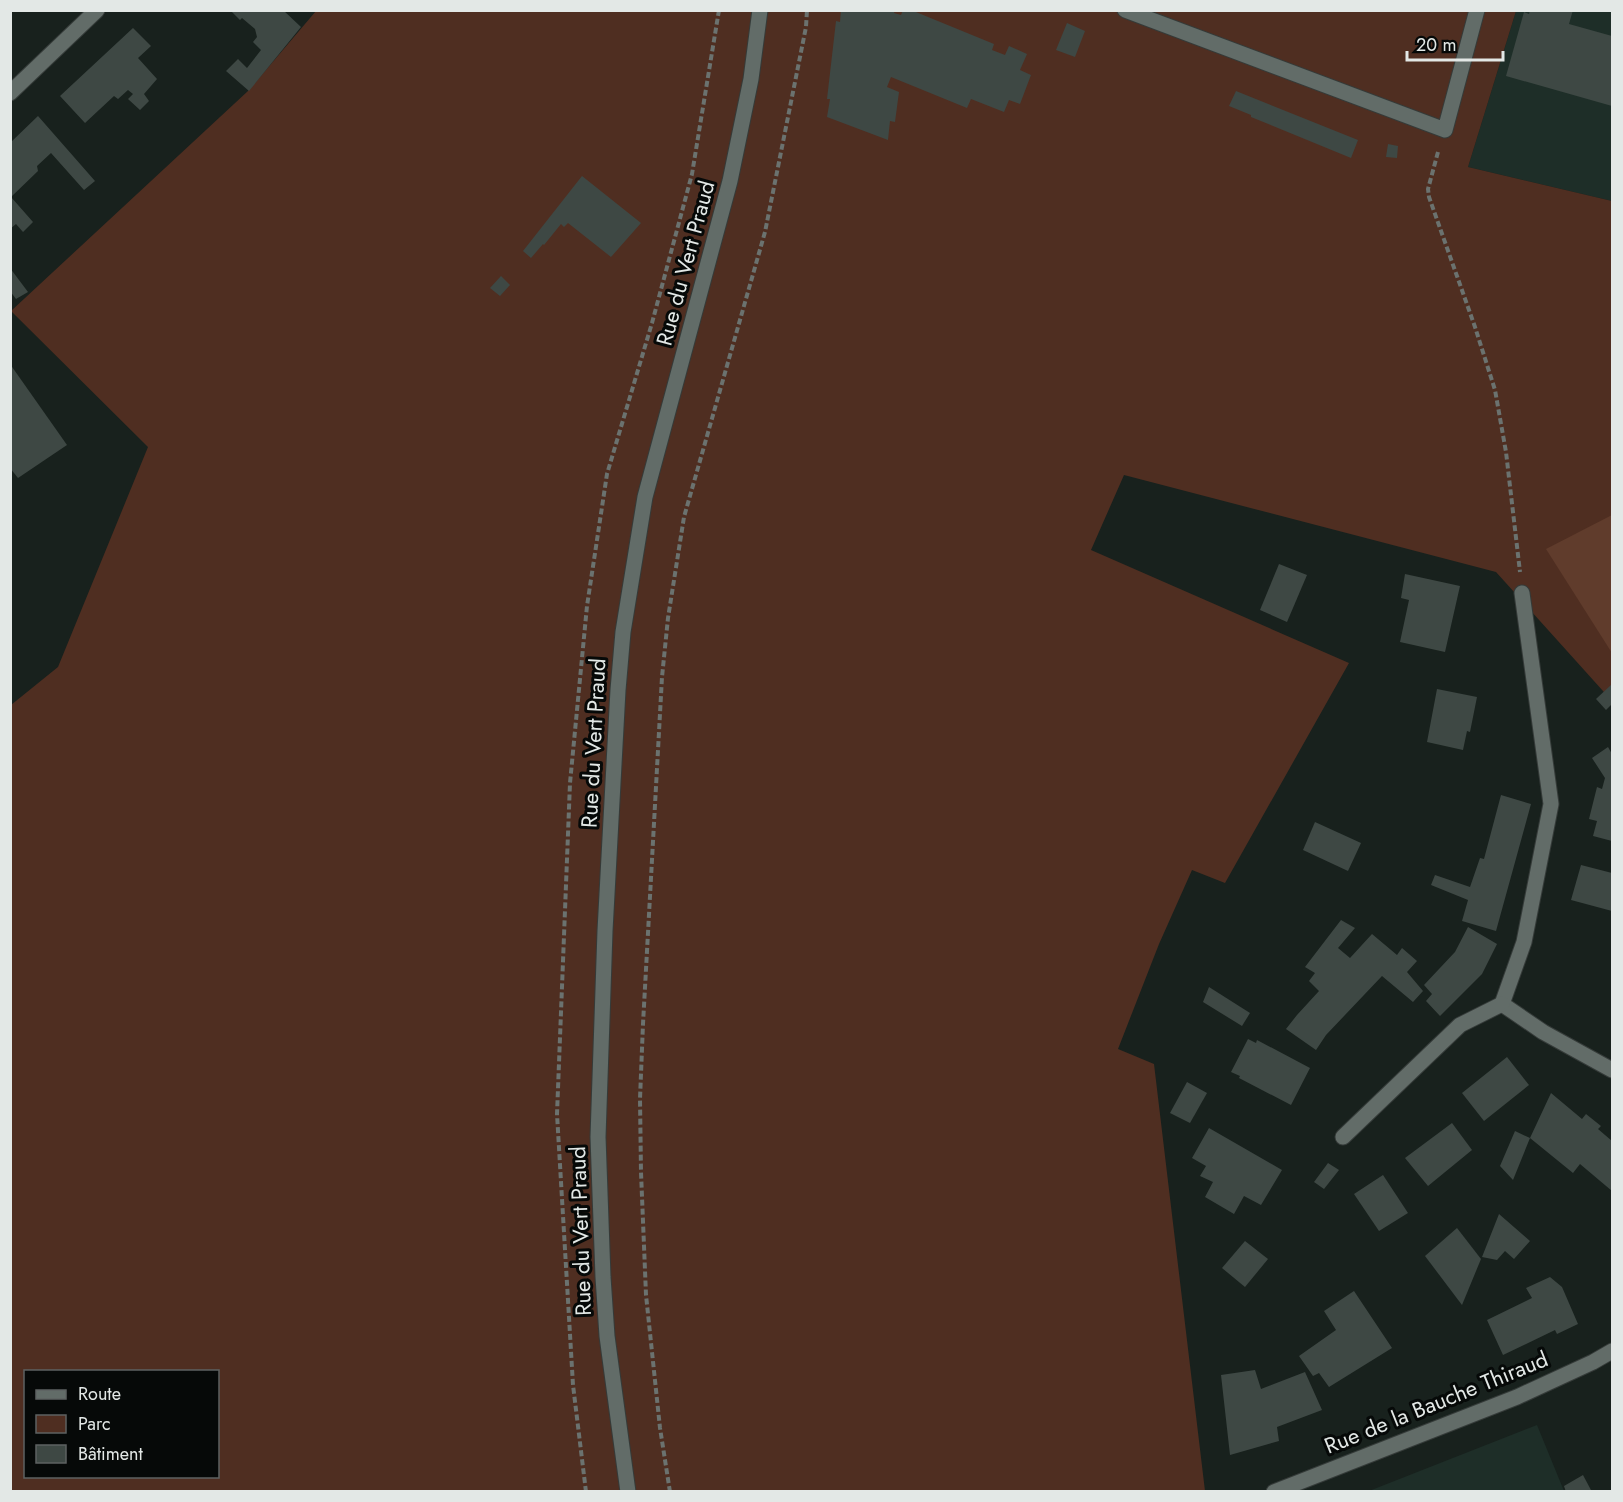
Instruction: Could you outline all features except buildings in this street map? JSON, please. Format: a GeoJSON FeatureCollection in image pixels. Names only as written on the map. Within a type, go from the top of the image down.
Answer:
{"type":"FeatureCollection","features":[{"type":"Feature","properties":{"kind":"street"},"geometry":{"type":"LineString","coordinates":[[10,93],[97,10]]}},
{"type":"Feature","properties":{"kind":"street","name":"Rue du Vert Praud"},"geometry":{"type":"LineString","coordinates":[[628,1491],[607,1336],[598,1137],[605,931],[623,632],[645,496],[730,181],[751,79],[760,10]]}},
{"type":"Feature","properties":{"kind":"street"},"geometry":{"type":"LineString","coordinates":[[1125,10],[1445,129],[1477,10]]}},
{"type":"Feature","properties":{"kind":"street"},"geometry":{"type":"LineString","coordinates":[[1343,1137],[1460,1025],[1502,1004],[1524,942],[1551,804],[1522,593]]}},
{"type":"Feature","properties":{"kind":"street"},"geometry":{"type":"LineString","coordinates":[[1502,1004],[1544,1032],[1612,1070]]}},
{"type":"Feature","properties":{"kind":"street","name":"Rue de la Bauche Thiraud"},"geometry":{"type":"LineString","coordinates":[[1274,1491],[1516,1397],[1612,1351]]}},
{"type":"Feature","properties":{"kind":"path"},"geometry":{"type":"LineString","coordinates":[[670,1491],[660,1428],[646,1295],[640,1120],[662,676],[668,618],[684,517],[765,232],[806,27],[807,10]]}},
{"type":"Feature","properties":{"kind":"path"},"geometry":{"type":"LineString","coordinates":[[1445,129],[1432,169],[1428,189],[1429,197],[1495,390],[1506,452],[1522,593]]}},
{"type":"Feature","properties":{"kind":"shaded area"},"geometry":{"type":"Polygon","coordinates":[[[1516,11],[1612,11],[1612,201],[1468,167],[1516,11]]]}},
{"type":"Feature","properties":{"kind":"shaded area"},"geometry":{"type":"Polygon","coordinates":[[[1612,515],[1612,653],[1546,549],[1612,515]]]}},
{"type":"Feature","properties":{"kind":"shaded area"},"geometry":{"type":"Polygon","coordinates":[[[1537,1425],[1564,1491],[1369,1491],[1537,1425]]]}},
{"type":"Feature","properties":{"kind":"green space"},"geometry":{"type":"Polygon","coordinates":[[[316,11],[1516,11],[1468,167],[1612,201],[1612,701],[1496,572],[1124,475],[1091,550],[1349,663],[1225,883],[1192,870],[1159,944],[1118,1049],[1154,1064],[1205,1491],[253,1492],[230,1490],[230,1492],[11,1492],[11,705],[58,667],[148,447],[11,311],[248,91],[316,11]]]}}]}
